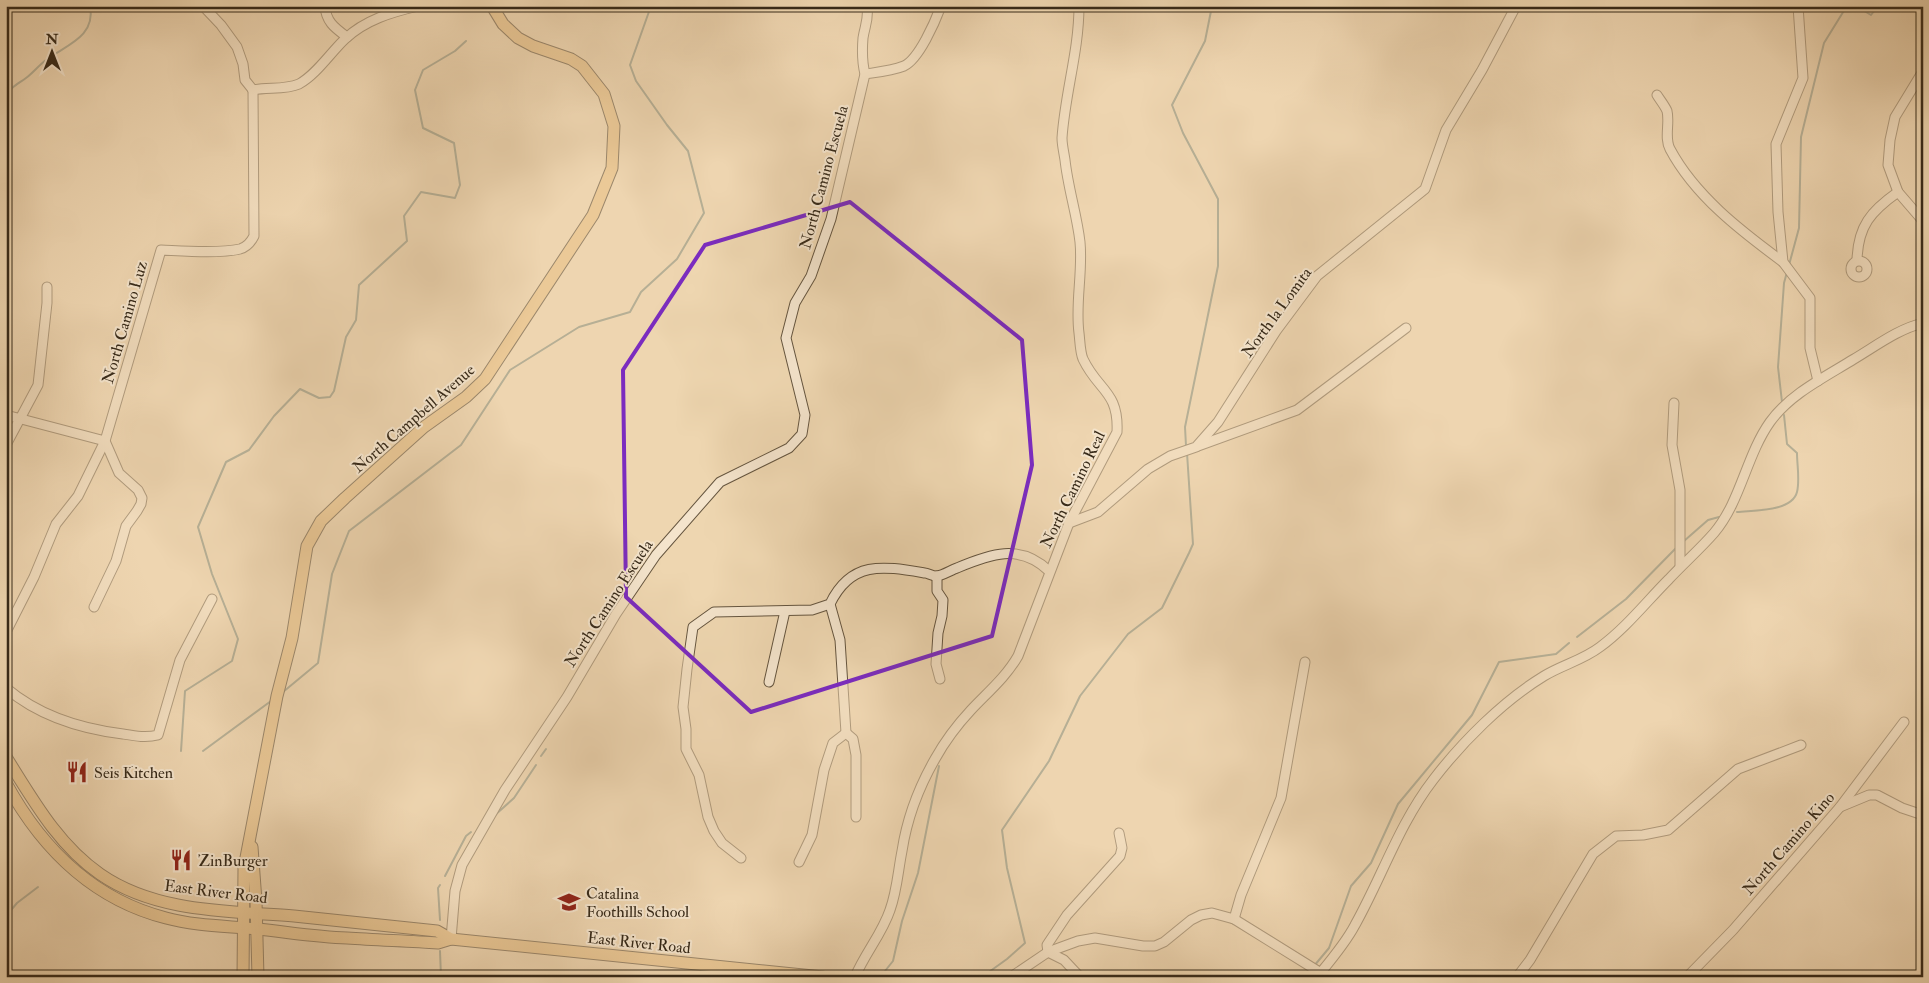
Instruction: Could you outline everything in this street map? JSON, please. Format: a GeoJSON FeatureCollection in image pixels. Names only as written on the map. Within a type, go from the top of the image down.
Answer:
{"type":"FeatureCollection","features":[{"type":"Feature","properties":{"kind":"main road","name":"North Campbell Avenue"},"geometry":{"type":"LineString","coordinates":[[243,977],[242,913],[244,868],[276,699],[292,638],[307,546],[322,521],[418,433],[466,397],[485,379],[593,215],[612,168],[614,126],[604,94],[577,62],[518,38],[503,24],[492,6]]}},
{"type":"Feature","properties":{"kind":"main road","name":"East River Road"},"geometry":{"type":"LineString","coordinates":[[6,757],[55,832],[101,875],[156,900],[205,909],[437,931],[451,939]]}},
{"type":"Feature","properties":{"kind":"main road","name":"East River Road"},"geometry":{"type":"LineString","coordinates":[[6,783],[32,825],[73,869],[97,889],[126,904],[167,918],[330,937],[438,943],[451,939],[823,977]]}},
{"type":"Feature","properties":{"kind":"main road","name":"North Campbell Avenue"},"geometry":{"type":"LineString","coordinates":[[251,835],[258,977]]}},
{"type":"Feature","properties":{"kind":"street"},"geometry":{"type":"LineString","coordinates":[[203,6],[221,25],[237,47],[243,64],[245,80],[254,90],[286,88],[302,82],[347,37],[372,21],[418,6]]}},
{"type":"Feature","properties":{"kind":"street"},"geometry":{"type":"LineString","coordinates":[[325,6],[329,22],[347,37]]}},
{"type":"Feature","properties":{"kind":"street","name":"North Camino Escuela"},"geometry":{"type":"LineString","coordinates":[[451,939],[455,892],[462,865],[505,790],[567,697],[616,614],[656,555],[720,482],[790,448],[802,434],[805,415],[786,338],[788,324],[796,303],[811,276],[831,219],[865,74],[862,62],[863,37],[868,18],[867,6]]}},
{"type":"Feature","properties":{"kind":"street"},"geometry":{"type":"LineString","coordinates":[[865,74],[887,72],[906,65],[922,46],[941,6]]}},
{"type":"Feature","properties":{"kind":"street","name":"North Camino Real"},"geometry":{"type":"LineString","coordinates":[[855,977],[861,961],[882,930],[891,909],[910,816],[923,782],[946,739],[1010,670],[1018,656],[1069,523],[1117,432],[1118,420],[1115,404],[1083,358],[1078,331],[1082,267],[1080,242],[1067,180],[1062,140],[1068,91],[1077,44],[1079,6]]}},
{"type":"Feature","properties":{"kind":"street","name":"North la Lomita"},"geometry":{"type":"LineString","coordinates":[[1069,523],[1098,512],[1148,469],[1170,456],[1196,447],[1218,422],[1276,331],[1317,276],[1425,189],[1446,130],[1482,70],[1516,6]]}},
{"type":"Feature","properties":{"kind":"street"},"geometry":{"type":"LineString","coordinates":[[1783,262],[1778,212],[1776,144],[1803,78],[1798,6]]}},
{"type":"Feature","properties":{"kind":"street"},"geometry":{"type":"LineString","coordinates":[[1923,71],[1895,117],[1890,140],[1888,164],[1898,192],[1923,221]]}},
{"type":"Feature","properties":{"kind":"street","name":"North Camino Luz"},"geometry":{"type":"LineString","coordinates":[[6,632],[34,576],[56,524],[78,496],[105,442],[161,250],[188,252],[240,249],[251,241],[254,236],[254,90]]}},
{"type":"Feature","properties":{"kind":"street"},"geometry":{"type":"LineString","coordinates":[[1657,95],[1667,112],[1668,147],[1683,171],[1718,209],[1746,234],[1783,262],[1810,298],[1810,348],[1818,381]]}},
{"type":"Feature","properties":{"kind":"street"},"geometry":{"type":"LineString","coordinates":[[1857,260],[1858,248],[1865,224],[1881,204],[1898,192]]}},
{"type":"Feature","properties":{"kind":"street"},"geometry":{"type":"LineString","coordinates":[[6,445],[38,385],[47,287]]}},
{"type":"Feature","properties":{"kind":"street"},"geometry":{"type":"LineString","coordinates":[[1011,977],[1048,952],[1078,941],[1094,938],[1143,946],[1155,946],[1164,942],[1191,920],[1201,915],[1212,913],[1234,918],[1319,975],[1337,954],[1354,927],[1415,804],[1456,752],[1524,689],[1546,675],[1582,658],[1613,637],[1714,533],[1725,518],[1770,422],[1790,401],[1818,381],[1889,337],[1911,326],[1923,323]]}},
{"type":"Feature","properties":{"kind":"street"},"geometry":{"type":"LineString","coordinates":[[1196,447],[1297,410],[1406,328]]}},
{"type":"Feature","properties":{"kind":"street"},"geometry":{"type":"LineString","coordinates":[[1674,404],[1672,445],[1680,490],[1680,567]]}},
{"type":"Feature","properties":{"kind":"street"},"geometry":{"type":"LineString","coordinates":[[6,415],[105,442],[119,473],[138,490],[142,498],[137,511],[126,526],[113,567],[94,607]]}},
{"type":"Feature","properties":{"kind":"street"},"geometry":{"type":"LineString","coordinates":[[856,817],[856,754],[853,739],[846,733],[840,640],[830,604],[835,592],[857,572],[868,569],[901,570],[937,576],[987,556],[999,554],[1026,556],[1039,562],[1049,571]]}},
{"type":"Feature","properties":{"kind":"street"},"geometry":{"type":"LineString","coordinates":[[937,576],[937,591],[942,600],[936,664],[940,679]]}},
{"type":"Feature","properties":{"kind":"street"},"geometry":{"type":"LineString","coordinates":[[6,688],[32,705],[76,725],[148,737],[158,735],[180,660],[212,599]]}},
{"type":"Feature","properties":{"kind":"street"},"geometry":{"type":"LineString","coordinates":[[741,858],[722,843],[708,817],[699,775],[686,749],[683,707],[693,627],[714,612],[812,610],[830,604]]}},
{"type":"Feature","properties":{"kind":"street"},"geometry":{"type":"LineString","coordinates":[[769,682],[785,611]]}},
{"type":"Feature","properties":{"kind":"street"},"geometry":{"type":"LineString","coordinates":[[1234,918],[1241,895],[1281,798],[1305,662]]}},
{"type":"Feature","properties":{"kind":"street","name":"North Camino Kino"},"geometry":{"type":"LineString","coordinates":[[1686,977],[1733,930],[1840,807],[1904,722]]}},
{"type":"Feature","properties":{"kind":"street"},"geometry":{"type":"LineString","coordinates":[[799,862],[812,836],[824,770],[833,743],[846,733]]}},
{"type":"Feature","properties":{"kind":"street"},"geometry":{"type":"LineString","coordinates":[[1517,977],[1530,960],[1593,854],[1616,836],[1668,830],[1738,769],[1801,745]]}},
{"type":"Feature","properties":{"kind":"street"},"geometry":{"type":"LineString","coordinates":[[1840,807],[1868,795],[1877,795],[1902,808],[1923,815]]}},
{"type":"Feature","properties":{"kind":"street"},"geometry":{"type":"LineString","coordinates":[[1048,952],[1047,944],[1067,915],[1120,856],[1122,848],[1119,833]]}},
{"type":"Feature","properties":{"kind":"street"},"geometry":{"type":"LineString","coordinates":[[1048,952],[1064,960],[1080,977]]}},
{"type":"Feature","properties":{"kind":"highlighted area"},"geometry":{"type":"Polygon","coordinates":[[[850,202],[1022,340],[1032,465],[992,636],[751,712],[626,597],[623,370],[705,245],[850,202]]]}},
{"type":"Feature","properties":{"kind":"waterway"},"geometry":{"type":"LineString","coordinates":[[6,97],[12,88],[29,76],[43,62],[84,33],[91,17],[90,6]]}},
{"type":"Feature","properties":{"kind":"waterway"},"geometry":{"type":"LineString","coordinates":[[283,692],[318,663],[332,574],[349,531],[461,445],[510,370],[579,327],[630,312],[641,292],[677,259],[704,213],[688,151],[636,81],[630,65],[651,6]]}},
{"type":"Feature","properties":{"kind":"waterway"},"geometry":{"type":"LineString","coordinates":[[1186,446],[1185,427],[1218,266],[1218,199],[1183,133],[1172,105],[1205,41],[1212,6]]}},
{"type":"Feature","properties":{"kind":"waterway"},"geometry":{"type":"LineString","coordinates":[[1789,265],[1799,228],[1801,137],[1824,43],[1845,9],[1861,9],[1871,15],[1878,6]]}},
{"type":"Feature","properties":{"kind":"waterway"},"geometry":{"type":"LineString","coordinates":[[181,751],[185,691],[232,661],[238,639],[212,574],[198,527],[226,462],[249,450],[274,416],[300,389],[319,398],[330,397],[334,391],[346,337],[356,320],[359,285],[407,241],[404,216],[421,192],[455,198],[460,185],[454,143],[423,128],[415,90],[423,70],[455,51],[466,41]]}},
{"type":"Feature","properties":{"kind":"waterway"},"geometry":{"type":"LineString","coordinates":[[1782,402],[1778,367],[1784,283],[1787,272]]}},
{"type":"Feature","properties":{"kind":"waterway"},"geometry":{"type":"LineString","coordinates":[[1737,512],[1780,507],[1794,499],[1798,487],[1797,453],[1787,444],[1784,415]]}},
{"type":"Feature","properties":{"kind":"waterway"},"geometry":{"type":"LineString","coordinates":[[982,977],[1025,943],[1007,868],[1002,830],[1049,761],[1080,696],[1128,634],[1162,608],[1193,544],[1187,453]]}},
{"type":"Feature","properties":{"kind":"waterway"},"geometry":{"type":"LineString","coordinates":[[1684,541],[1708,520],[1719,517]]}},
{"type":"Feature","properties":{"kind":"waterway"},"geometry":{"type":"LineString","coordinates":[[1577,637],[1626,599],[1677,547]]}},
{"type":"Feature","properties":{"kind":"waterway"},"geometry":{"type":"LineString","coordinates":[[1314,966],[1329,948],[1351,886],[1371,863],[1398,804],[1472,715],[1499,662],[1556,654],[1569,643]]}},
{"type":"Feature","properties":{"kind":"waterway"},"geometry":{"type":"LineString","coordinates":[[203,751],[271,701]]}},
{"type":"Feature","properties":{"kind":"waterway"},"geometry":{"type":"LineString","coordinates":[[541,756],[546,749]]}},
{"type":"Feature","properties":{"kind":"waterway"},"geometry":{"type":"LineString","coordinates":[[495,815],[514,798],[536,765]]}},
{"type":"Feature","properties":{"kind":"waterway"},"geometry":{"type":"LineString","coordinates":[[885,971],[893,961],[902,921],[918,873],[939,766]]}},
{"type":"Feature","properties":{"kind":"waterway"},"geometry":{"type":"LineString","coordinates":[[445,876],[466,836],[471,832]]}},
{"type":"Feature","properties":{"kind":"waterway"},"geometry":{"type":"LineString","coordinates":[[440,885],[438,888],[440,920]]}},
{"type":"Feature","properties":{"kind":"waterway"},"geometry":{"type":"LineString","coordinates":[[6,916],[17,903],[38,887]]}},
{"type":"Feature","properties":{"kind":"waterway"},"geometry":{"type":"LineString","coordinates":[[440,951],[441,977]]}},
{"type":"Feature","properties":{"kind":"waterway"},"geometry":{"type":"LineString","coordinates":[[1304,977],[1311,969]]}},
{"type":"Feature","properties":{"kind":"place","name":"Seis Kitchen"},"geometry":{"type":"Point","coordinates":[77,772]}},
{"type":"Feature","properties":{"kind":"place","name":"ZinBurger"},"geometry":{"type":"Point","coordinates":[181,860]}},
{"type":"Feature","properties":{"kind":"place","name":"Catalina Foothills School"},"geometry":{"type":"Point","coordinates":[569,902]}}]}
